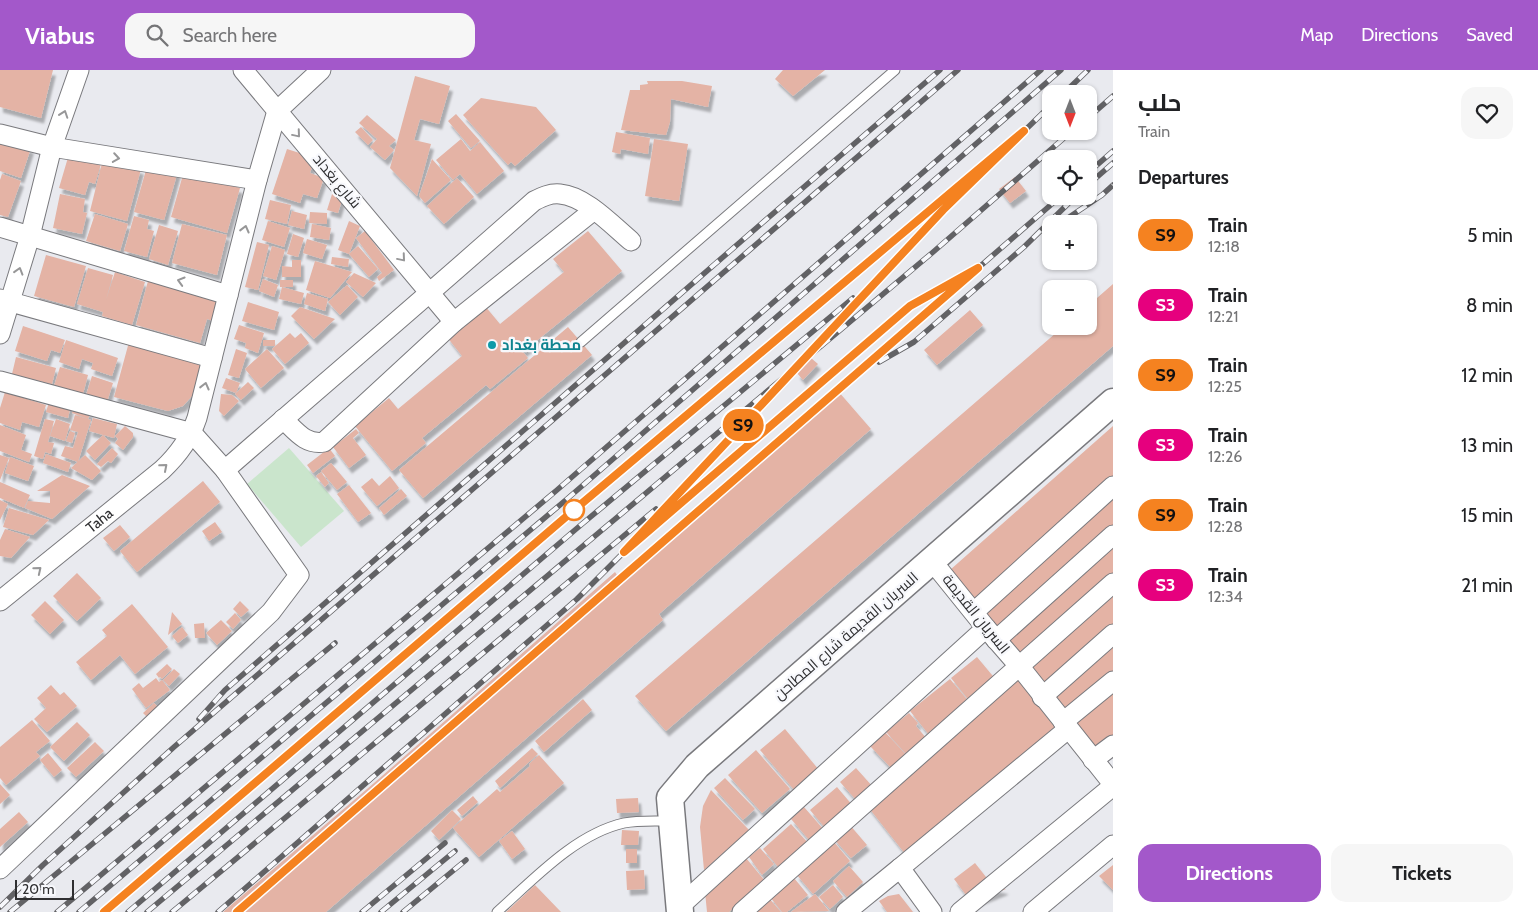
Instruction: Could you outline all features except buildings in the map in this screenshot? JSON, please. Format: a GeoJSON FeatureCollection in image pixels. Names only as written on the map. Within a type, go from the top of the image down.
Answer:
{"type":"FeatureCollection","features":[{"type":"Feature","properties":{"kind":"street"},"geometry":{"type":"LineString","coordinates":[[0,334],[5,300],[30,236],[52,147],[79,70]]}},
{"type":"Feature","properties":{"kind":"street","name":"شارع بغداد"},"geometry":{"type":"LineString","coordinates":[[243,70],[432,293],[454,322]]}},
{"type":"Feature","properties":{"kind":"street"},"geometry":{"type":"LineString","coordinates":[[278,111],[321,70]]}},
{"type":"Feature","properties":{"kind":"street","name":"Taha"},"geometry":{"type":"LineString","coordinates":[[0,601],[162,470],[174,459],[192,433],[257,180],[278,111]]}},
{"type":"Feature","properties":{"kind":"street"},"geometry":{"type":"LineString","coordinates":[[0,134],[52,147],[257,180]]}},
{"type":"Feature","properties":{"kind":"street"},"geometry":{"type":"LineString","coordinates":[[225,470],[358,354],[432,293],[534,201],[546,195],[560,194],[576,199],[594,210],[631,241]]}},
{"type":"Feature","properties":{"kind":"street"},"geometry":{"type":"LineString","coordinates":[[283,419],[304,439],[311,442],[324,442],[454,322],[594,210]]}},
{"type":"Feature","properties":{"kind":"street"},"geometry":{"type":"LineString","coordinates":[[0,227],[228,295]]}},
{"type":"Feature","properties":{"kind":"street"},"geometry":{"type":"LineString","coordinates":[[5,300],[212,358]]}},
{"type":"Feature","properties":{"kind":"street"},"geometry":{"type":"LineString","coordinates":[[0,381],[192,433],[225,470],[298,574],[272,612],[0,869]]}},
{"type":"Feature","properties":{"kind":"street","name":"السريان القديمة شارع المطاحن"},"geometry":{"type":"LineString","coordinates":[[680,909],[670,798],[697,766],[1113,402]]}},
{"type":"Feature","properties":{"kind":"street"},"geometry":{"type":"LineString","coordinates":[[974,612],[1113,486]]}},
{"type":"Feature","properties":{"kind":"street"},"geometry":{"type":"LineString","coordinates":[[680,909],[991,634],[1113,535]]}},
{"type":"Feature","properties":{"kind":"street","name":"السريان القديمة"},"geometry":{"type":"LineString","coordinates":[[932,561],[1020,667],[1113,785]]}},
{"type":"Feature","properties":{"kind":"street","name":"السريان القديمة"},"geometry":{"type":"LineString","coordinates":[[1020,667],[1113,583]]}},
{"type":"Feature","properties":{"kind":"street"},"geometry":{"type":"LineString","coordinates":[[1042,697],[1113,634]]}},
{"type":"Feature","properties":{"kind":"street"},"geometry":{"type":"LineString","coordinates":[[742,912],[1020,667]]}},
{"type":"Feature","properties":{"kind":"street"},"geometry":{"type":"LineString","coordinates":[[846,912],[1065,726],[1113,681]]}},
{"type":"Feature","properties":{"kind":"street"},"geometry":{"type":"LineString","coordinates":[[1093,760],[1113,745]]}},
{"type":"Feature","properties":{"kind":"street"},"geometry":{"type":"LineString","coordinates":[[960,912],[1113,785]]}},
{"type":"Feature","properties":{"kind":"street"},"geometry":{"type":"LineString","coordinates":[[1033,912],[1113,845]]}},
{"type":"Feature","properties":{"kind":"street"},"geometry":{"type":"LineString","coordinates":[[900,868],[932,912]]}},
{"type":"Feature","properties":{"kind":"lane"},"geometry":{"type":"LineString","coordinates":[[581,342],[895,70]]}},
{"type":"Feature","properties":{"kind":"lane"},"geometry":{"type":"LineString","coordinates":[[497,912],[586,837],[624,823],[672,820]]}},
{"type":"Feature","properties":{"kind":"green space"},"geometry":{"type":"Polygon","coordinates":[[[289,448],[344,511],[301,547],[247,484],[289,448]]]}},
{"type":"Feature","properties":{"kind":"railway"},"geometry":{"type":"LineString","coordinates":[[199,719],[225,690],[940,70]]}},
{"type":"Feature","properties":{"kind":"railway"},"geometry":{"type":"LineString","coordinates":[[0,907],[43,865],[174,747],[958,70]]}},
{"type":"Feature","properties":{"kind":"railway"},"geometry":{"type":"LineString","coordinates":[[57,912],[557,490],[1041,70]]}},
{"type":"Feature","properties":{"kind":"railway"},"geometry":{"type":"LineString","coordinates":[[79,912],[567,499],[1061,70]]}},
{"type":"Feature","properties":{"kind":"railway"},"geometry":{"type":"LineString","coordinates":[[1072,85],[1088,70]]}},
{"type":"Feature","properties":{"kind":"railway"},"geometry":{"type":"LineString","coordinates":[[1098,109],[1113,96]]}},
{"type":"Feature","properties":{"kind":"railway"},"geometry":{"type":"LineString","coordinates":[[1019,136],[1042,114]]}},
{"type":"Feature","properties":{"kind":"railway"},"geometry":{"type":"LineString","coordinates":[[104,912],[574,510],[1024,131]]}},
{"type":"Feature","properties":{"kind":"railway"},"geometry":{"type":"LineString","coordinates":[[147,912],[932,253],[1062,140]]}},
{"type":"Feature","properties":{"kind":"railway"},"geometry":{"type":"LineString","coordinates":[[1097,165],[1113,151]]}},
{"type":"Feature","properties":{"kind":"railway"},"geometry":{"type":"LineString","coordinates":[[1097,177],[1113,163]]}},
{"type":"Feature","properties":{"kind":"railway"},"geometry":{"type":"LineString","coordinates":[[1072,215],[1102,195],[1113,185]]}},
{"type":"Feature","properties":{"kind":"railway"},"geometry":{"type":"LineString","coordinates":[[836,325],[963,190]]}},
{"type":"Feature","properties":{"kind":"railway"},"geometry":{"type":"LineString","coordinates":[[237,912],[1051,205]]}},
{"type":"Feature","properties":{"kind":"railway"},"geometry":{"type":"LineString","coordinates":[[879,362],[914,342],[1024,247],[1067,205]]}},
{"type":"Feature","properties":{"kind":"railway"},"geometry":{"type":"LineString","coordinates":[[665,517],[910,306],[960,278]]}},
{"type":"Feature","properties":{"kind":"railway"},"geometry":{"type":"LineString","coordinates":[[128,912],[582,524],[853,298]]}},
{"type":"Feature","properties":{"kind":"railway"},"geometry":{"type":"LineString","coordinates":[[218,912],[577,599],[624,552],[771,394]]}},
{"type":"Feature","properties":{"kind":"railway"},"geometry":{"type":"LineString","coordinates":[[172,912],[656,509]]}},
{"type":"Feature","properties":{"kind":"railway"},"geometry":{"type":"LineString","coordinates":[[10,912],[335,643]]}},
{"type":"Feature","properties":{"kind":"railway"},"geometry":{"type":"LineString","coordinates":[[362,912],[445,843]]}},
{"type":"Feature","properties":{"kind":"railway"},"geometry":{"type":"LineString","coordinates":[[381,912],[455,851]]}},
{"type":"Feature","properties":{"kind":"railway"},"geometry":{"type":"LineString","coordinates":[[403,912],[466,860]]}},
{"type":"Feature","properties":{"kind":"train","name":"S9"},"geometry":{"type":"LineString","coordinates":[[104,912],[574,510],[1024,131],[943,210],[624,552],[910,306],[978,268],[237,912]]}},
{"type":"Feature","properties":{"kind":"place","name":"محطة بغداد"},"geometry":{"type":"Point","coordinates":[492,345]}}]}
